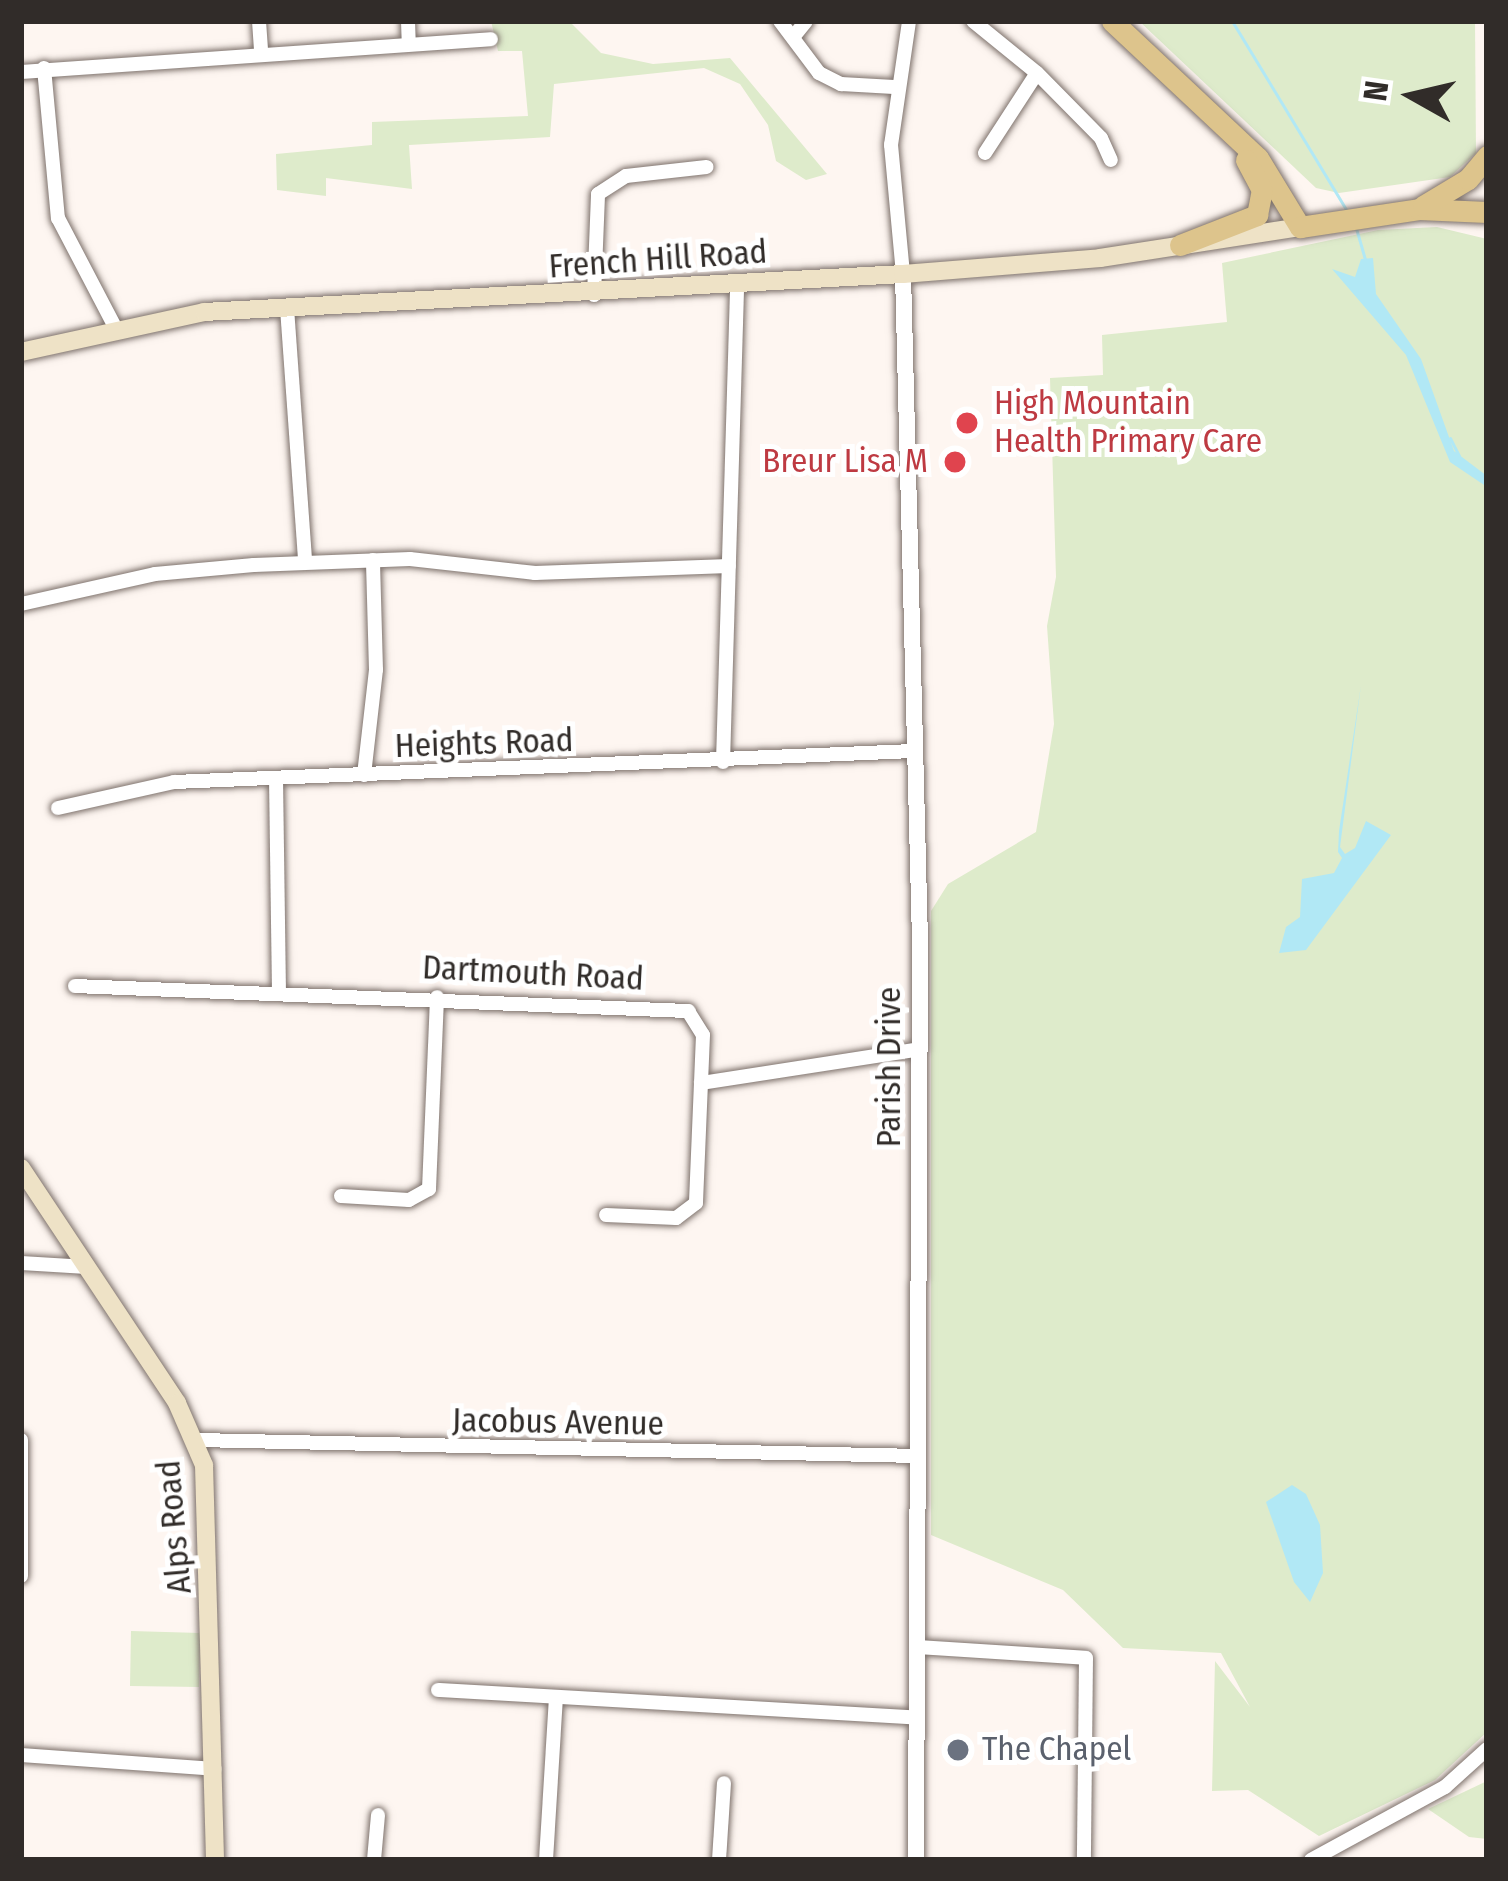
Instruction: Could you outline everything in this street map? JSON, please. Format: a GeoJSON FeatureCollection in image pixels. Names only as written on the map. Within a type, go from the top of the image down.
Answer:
{"type":"FeatureCollection","features":[{"type":"Feature","properties":{"kind":"main road"},"geometry":{"type":"LineString","coordinates":[[1112,21],[1273,176],[1300,226],[1416,209],[1487,212]]}},
{"type":"Feature","properties":{"kind":"main road"},"geometry":{"type":"LineString","coordinates":[[1180,244],[1245,224],[1262,200],[1240,150],[1201,103]]}},
{"type":"Feature","properties":{"kind":"main road"},"geometry":{"type":"LineString","coordinates":[[1416,209],[1468,179],[1487,156]]}},
{"type":"Feature","properties":{"kind":"main road","name":"French Hill Road"},"geometry":{"type":"LineString","coordinates":[[21,352],[116,329],[287,308],[594,295],[903,274],[1300,226]]}},
{"type":"Feature","properties":{"kind":"main road","name":"Alps Road"},"geometry":{"type":"LineString","coordinates":[[21,1168],[197,1439],[207,1486],[215,1860]]}},
{"type":"Feature","properties":{"kind":"street"},"geometry":{"type":"LineString","coordinates":[[259,21],[260,53]]}},
{"type":"Feature","properties":{"kind":"street"},"geometry":{"type":"LineString","coordinates":[[407,21],[409,44]]}},
{"type":"Feature","properties":{"kind":"street"},"geometry":{"type":"LineString","coordinates":[[780,21],[819,73],[841,84],[894,87]]}},
{"type":"Feature","properties":{"kind":"street"},"geometry":{"type":"LineString","coordinates":[[794,36],[806,21]]}},
{"type":"Feature","properties":{"kind":"street"},"geometry":{"type":"LineString","coordinates":[[903,274],[890,145],[894,87],[909,21]]}},
{"type":"Feature","properties":{"kind":"street"},"geometry":{"type":"LineString","coordinates":[[973,21],[1037,73],[1101,138],[1111,160]]}},
{"type":"Feature","properties":{"kind":"street"},"geometry":{"type":"LineString","coordinates":[[21,72],[491,39]]}},
{"type":"Feature","properties":{"kind":"street"},"geometry":{"type":"LineString","coordinates":[[44,68],[58,218],[116,329]]}},
{"type":"Feature","properties":{"kind":"street"},"geometry":{"type":"LineString","coordinates":[[985,153],[1037,73]]}},
{"type":"Feature","properties":{"kind":"street"},"geometry":{"type":"LineString","coordinates":[[594,295],[598,194],[626,176],[706,167]]}},
{"type":"Feature","properties":{"kind":"street","name":"Parish Drive"},"geometry":{"type":"LineString","coordinates":[[903,274],[920,1049],[916,1860]]}},
{"type":"Feature","properties":{"kind":"street"},"geometry":{"type":"LineString","coordinates":[[723,762],[737,284]]}},
{"type":"Feature","properties":{"kind":"street"},"geometry":{"type":"LineString","coordinates":[[287,308],[305,562]]}},
{"type":"Feature","properties":{"kind":"street"},"geometry":{"type":"LineString","coordinates":[[21,604],[155,574],[305,562],[373,560],[523,573],[729,566]]}},
{"type":"Feature","properties":{"kind":"street"},"geometry":{"type":"LineString","coordinates":[[364,776],[376,670],[373,560]]}},
{"type":"Feature","properties":{"kind":"street","name":"Heights Road"},"geometry":{"type":"LineString","coordinates":[[58,808],[154,784],[914,751]]}},
{"type":"Feature","properties":{"kind":"street"},"geometry":{"type":"LineString","coordinates":[[276,778],[279,992]]}},
{"type":"Feature","properties":{"kind":"street","name":"Dartmouth Road"},"geometry":{"type":"LineString","coordinates":[[75,986],[437,997],[688,1011],[703,1028],[692,1209],[666,1219],[606,1215]]}},
{"type":"Feature","properties":{"kind":"street"},"geometry":{"type":"LineString","coordinates":[[340,1196],[409,1200],[429,1190],[437,997]]}},
{"type":"Feature","properties":{"kind":"street"},"geometry":{"type":"LineString","coordinates":[[701,1083],[920,1049]]}},
{"type":"Feature","properties":{"kind":"street"},"geometry":{"type":"LineString","coordinates":[[21,1262],[87,1267]]}},
{"type":"Feature","properties":{"kind":"street","name":"Jacobus Avenue"},"geometry":{"type":"LineString","coordinates":[[197,1439],[918,1456]]}},
{"type":"Feature","properties":{"kind":"street"},"geometry":{"type":"LineString","coordinates":[[21,1440],[21,1576]]}},
{"type":"Feature","properties":{"kind":"street"},"geometry":{"type":"LineString","coordinates":[[917,1647],[1086,1658],[1084,1860]]}},
{"type":"Feature","properties":{"kind":"street"},"geometry":{"type":"LineString","coordinates":[[438,1690],[917,1718]]}},
{"type":"Feature","properties":{"kind":"street"},"geometry":{"type":"LineString","coordinates":[[546,1860],[556,1697]]}},
{"type":"Feature","properties":{"kind":"street"},"geometry":{"type":"LineString","coordinates":[[1312,1860],[1445,1787],[1487,1750]]}},
{"type":"Feature","properties":{"kind":"street"},"geometry":{"type":"LineString","coordinates":[[21,1755],[214,1768]]}},
{"type":"Feature","properties":{"kind":"street"},"geometry":{"type":"LineString","coordinates":[[719,1860],[724,1783]]}},
{"type":"Feature","properties":{"kind":"street"},"geometry":{"type":"LineString","coordinates":[[374,1860],[378,1815]]}},
{"type":"Feature","properties":{"kind":"green space"},"geometry":{"type":"Polygon","coordinates":[[[491,21],[569,21],[601,53],[653,64],[730,58],[827,174],[806,180],[776,161],[768,125],[740,84],[704,68],[554,84],[550,137],[409,145],[412,189],[326,178],[326,196],[277,190],[276,154],[372,145],[372,122],[528,116],[522,51],[498,51],[491,21]]]}},
{"type":"Feature","properties":{"kind":"green space"},"geometry":{"type":"Polygon","coordinates":[[[1139,21],[1475,21],[1476,153],[1450,177],[1339,193],[1316,188],[1139,21]]]}},
{"type":"Feature","properties":{"kind":"green space"},"geometry":{"type":"Polygon","coordinates":[[[1437,227],[1487,239],[1487,1732],[1435,1780],[1319,1836],[1248,1790],[1212,1791],[1215,1661],[1250,1707],[1221,1653],[1123,1648],[1063,1590],[931,1535],[931,911],[948,884],[1036,832],[1054,724],[1047,626],[1056,577],[1050,378],[1103,375],[1102,335],[1227,322],[1222,263],[1378,230],[1437,227]]]}},
{"type":"Feature","properties":{"kind":"green space"},"geometry":{"type":"Polygon","coordinates":[[[131,1631],[200,1633],[199,1687],[130,1686],[131,1631]]]}},
{"type":"Feature","properties":{"kind":"green space"},"geometry":{"type":"Polygon","coordinates":[[[1487,1781],[1487,1839],[1469,1837],[1428,1809],[1487,1781]]]}},
{"type":"Feature","properties":{"kind":"water"},"geometry":{"type":"Polygon","coordinates":[[[1373,258],[1376,294],[1421,359],[1454,451],[1487,476],[1487,487],[1450,462],[1406,355],[1332,269],[1355,277],[1361,259],[1373,258]]]}},
{"type":"Feature","properties":{"kind":"water"},"geometry":{"type":"Polygon","coordinates":[[[1361,685],[1340,847],[1345,854],[1355,848],[1366,821],[1391,835],[1306,950],[1279,953],[1286,927],[1300,917],[1302,879],[1334,873],[1342,858],[1338,852],[1339,831],[1361,685]]]}},
{"type":"Feature","properties":{"kind":"water"},"geometry":{"type":"Polygon","coordinates":[[[1292,1485],[1306,1494],[1320,1525],[1323,1573],[1310,1602],[1294,1582],[1266,1502],[1292,1485]]]}},
{"type":"Feature","properties":{"kind":"waterway"},"geometry":{"type":"LineString","coordinates":[[1232,21],[1346,209]]}},
{"type":"Feature","properties":{"kind":"waterway"},"geometry":{"type":"LineString","coordinates":[[1356,228],[1365,259]]}},
{"type":"Feature","properties":{"kind":"waterway"},"geometry":{"type":"LineString","coordinates":[[1450,438],[1459,456]]}},
{"type":"Feature","properties":{"kind":"place","name":"High Mountain Health Primary Care"},"geometry":{"type":"Point","coordinates":[967,423]}},
{"type":"Feature","properties":{"kind":"place","name":"Breur Lisa M"},"geometry":{"type":"Point","coordinates":[955,462]}},
{"type":"Feature","properties":{"kind":"place","name":"The Chapel"},"geometry":{"type":"Point","coordinates":[958,1750]}}]}
